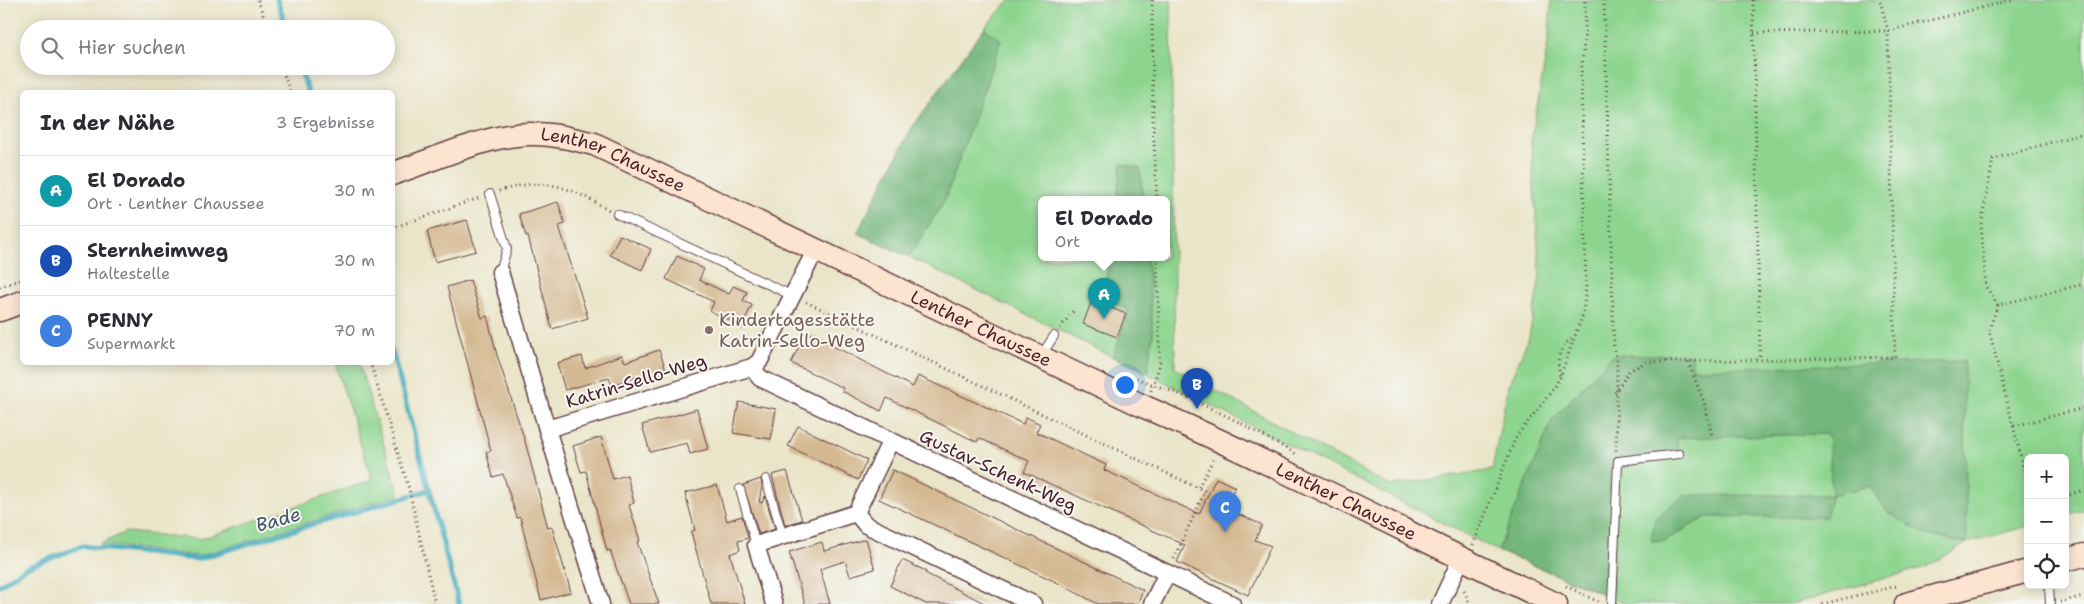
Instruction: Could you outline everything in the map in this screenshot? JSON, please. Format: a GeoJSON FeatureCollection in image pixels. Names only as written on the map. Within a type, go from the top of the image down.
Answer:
{"type":"FeatureCollection","features":[{"type":"Feature","properties":{"kind":"street","name":"Lenther Chaussee"},"geometry":{"type":"LineString","coordinates":[[395,173],[497,138],[532,134],[564,136],[594,144],[1145,408],[1224,442],[1556,604]]}},
{"type":"Feature","properties":{"kind":"street"},"geometry":{"type":"LineString","coordinates":[[752,368],[759,362],[815,250]]}},
{"type":"Feature","properties":{"kind":"street","name":"Katrin-Sello-Weg"},"geometry":{"type":"LineString","coordinates":[[500,272],[601,604]]}},
{"type":"Feature","properties":{"kind":"street"},"geometry":{"type":"LineString","coordinates":[[0,310],[20,303]]}},
{"type":"Feature","properties":{"kind":"street","name":"Katrin-Sello-Weg"},"geometry":{"type":"LineString","coordinates":[[547,429],[752,368]]}},
{"type":"Feature","properties":{"kind":"street","name":"Gustav-Schenk-Weg"},"geometry":{"type":"LineString","coordinates":[[752,368],[760,378],[890,442],[1232,604]]}},
{"type":"Feature","properties":{"kind":"street"},"geometry":{"type":"LineString","coordinates":[[774,604],[756,545],[856,513],[890,442]]}},
{"type":"Feature","properties":{"kind":"street"},"geometry":{"type":"LineString","coordinates":[[856,513],[866,525],[1033,604]]}},
{"type":"Feature","properties":{"kind":"street"},"geometry":{"type":"LineString","coordinates":[[2069,559],[2084,555]]}},
{"type":"Feature","properties":{"kind":"street"},"geometry":{"type":"LineString","coordinates":[[1440,604],[1461,559]]}},
{"type":"Feature","properties":{"kind":"street"},"geometry":{"type":"LineString","coordinates":[[1906,604],[2024,572]]}},
{"type":"Feature","properties":{"kind":"street"},"geometry":{"type":"LineString","coordinates":[[1152,604],[1167,573]]}},
{"type":"Feature","properties":{"kind":"lane"},"geometry":{"type":"LineString","coordinates":[[490,194],[507,249],[500,272]]}},
{"type":"Feature","properties":{"kind":"lane"},"geometry":{"type":"LineString","coordinates":[[617,214],[792,295]]}},
{"type":"Feature","properties":{"kind":"lane"},"geometry":{"type":"LineString","coordinates":[[1040,357],[1054,336]]}},
{"type":"Feature","properties":{"kind":"lane"},"geometry":{"type":"LineString","coordinates":[[1612,604],[1618,462],[1679,454]]}},
{"type":"Feature","properties":{"kind":"lane"},"geometry":{"type":"LineString","coordinates":[[766,479],[784,537]]}},
{"type":"Feature","properties":{"kind":"lane"},"geometry":{"type":"LineString","coordinates":[[740,489],[756,545]]}},
{"type":"Feature","properties":{"kind":"lane"},"geometry":{"type":"LineString","coordinates":[[2049,589],[2050,604]]}},
{"type":"Feature","properties":{"kind":"path"},"geometry":{"type":"LineString","coordinates":[[258,0],[265,20]]}},
{"type":"Feature","properties":{"kind":"path"},"geometry":{"type":"LineString","coordinates":[[1152,0],[1153,122],[1157,196]]}},
{"type":"Feature","properties":{"kind":"path"},"geometry":{"type":"LineString","coordinates":[[1461,559],[1475,543],[1516,437],[1551,392],[1560,377],[1583,314],[1586,288],[1581,76],[1585,30],[1585,0]]}},
{"type":"Feature","properties":{"kind":"path"},"geometry":{"type":"LineString","coordinates":[[1604,0],[1614,349],[1617,361],[1615,393],[1618,462]]}},
{"type":"Feature","properties":{"kind":"path"},"geometry":{"type":"LineString","coordinates":[[1753,0],[1760,360]]}},
{"type":"Feature","properties":{"kind":"path"},"geometry":{"type":"LineString","coordinates":[[1615,393],[1629,370],[1646,362],[1896,357],[1888,31],[1880,0]]}},
{"type":"Feature","properties":{"kind":"path"},"geometry":{"type":"LineString","coordinates":[[1754,34],[1888,31],[2012,0]]}},
{"type":"Feature","properties":{"kind":"path"},"geometry":{"type":"LineString","coordinates":[[284,75],[289,90]]}},
{"type":"Feature","properties":{"kind":"path"},"geometry":{"type":"LineString","coordinates":[[1998,305],[1986,287],[1981,225],[1993,158],[2084,132]]}},
{"type":"Feature","properties":{"kind":"path"},"geometry":{"type":"LineString","coordinates":[[1145,408],[1160,364],[1157,261]]}},
{"type":"Feature","properties":{"kind":"path"},"geometry":{"type":"LineString","coordinates":[[0,287],[20,280]]}},
{"type":"Feature","properties":{"kind":"path"},"geometry":{"type":"LineString","coordinates":[[1998,305],[2084,284]]}},
{"type":"Feature","properties":{"kind":"path"},"geometry":{"type":"LineString","coordinates":[[792,295],[1205,491],[1167,573]]}},
{"type":"Feature","properties":{"kind":"path"},"geometry":{"type":"LineString","coordinates":[[1998,305],[1990,330],[2024,468]]}},
{"type":"Feature","properties":{"kind":"path"},"geometry":{"type":"LineString","coordinates":[[1054,336],[1074,310]]}},
{"type":"Feature","properties":{"kind":"path"},"geometry":{"type":"LineString","coordinates":[[1560,377],[1559,357],[1562,348],[1574,338]]}},
{"type":"Feature","properties":{"kind":"path"},"geometry":{"type":"LineString","coordinates":[[1688,362],[1704,402],[1712,436]]}},
{"type":"Feature","properties":{"kind":"path"},"geometry":{"type":"LineString","coordinates":[[371,365],[409,489],[435,604]]}},
{"type":"Feature","properties":{"kind":"path"},"geometry":{"type":"LineString","coordinates":[[2014,426],[2084,408]]}},
{"type":"Feature","properties":{"kind":"path"},"geometry":{"type":"LineString","coordinates":[[1198,488],[1216,456]]}},
{"type":"Feature","properties":{"kind":"path"},"geometry":{"type":"LineString","coordinates":[[2069,495],[2084,490]]}},
{"type":"Feature","properties":{"kind":"path"},"geometry":{"type":"LineString","coordinates":[[2054,604],[2084,596]]}},
{"type":"Feature","properties":{"kind":"path"},"geometry":{"type":"LineString","coordinates":[[1822,604],[1839,600]]}},
{"type":"Feature","properties":{"kind":"green space"},"geometry":{"type":"Polygon","coordinates":[[[1010,0],[1171,0],[1175,368],[1390,486],[1492,470],[1508,386],[1529,337],[1540,276],[1531,143],[1549,37],[1551,0],[2084,0],[2084,510],[2069,514],[2069,454],[2024,454],[2024,527],[1967,543],[1926,567],[1791,604],[1627,604],[1498,551],[1147,373],[1153,334],[1147,261],[1170,261],[1170,196],[1143,196],[1140,168],[1121,164],[1117,196],[1038,196],[1038,261],[1109,261],[1104,299],[1129,310],[1113,357],[909,257],[945,199],[1001,40],[984,28],[1010,0]]]}},
{"type":"Feature","properties":{"kind":"green space"},"geometry":{"type":"Polygon","coordinates":[[[984,28],[1001,40],[945,199],[909,257],[857,233],[911,129],[984,28]]]}},
{"type":"Feature","properties":{"kind":"green space"},"geometry":{"type":"Polygon","coordinates":[[[1121,164],[1140,168],[1143,196],[1117,196],[1121,164]]]}},
{"type":"Feature","properties":{"kind":"green space"},"geometry":{"type":"Polygon","coordinates":[[[1109,261],[1147,261],[1153,334],[1147,373],[1113,357],[1129,310],[1104,299],[1109,261]]]}},
{"type":"Feature","properties":{"kind":"green space"},"geometry":{"type":"Polygon","coordinates":[[[1613,355],[1692,355],[1693,369],[1964,361],[1967,543],[1926,535],[1887,512],[1870,486],[1832,495],[1828,434],[1677,438],[1679,454],[1618,461],[1612,597],[1498,551],[1552,420],[1613,355]]]}},
{"type":"Feature","properties":{"kind":"green space"},"geometry":{"type":"Polygon","coordinates":[[[336,365],[360,365],[399,495],[198,556],[100,544],[126,532],[201,539],[372,480],[336,365]]]}},
{"type":"Feature","properties":{"kind":"green space"},"geometry":{"type":"Polygon","coordinates":[[[1685,495],[1832,495],[1826,517],[1706,517],[1664,541],[1651,541],[1655,518],[1685,495]]]}},
{"type":"Feature","properties":{"kind":"building"},"geometry":{"type":"Polygon","coordinates":[[[558,202],[565,224],[559,226],[588,318],[552,329],[528,236],[526,236],[519,214],[558,202]]]}},
{"type":"Feature","properties":{"kind":"building"},"geometry":{"type":"Polygon","coordinates":[[[467,220],[476,251],[435,262],[427,231],[467,220]]]}},
{"type":"Feature","properties":{"kind":"building"},"geometry":{"type":"Polygon","coordinates":[[[620,235],[651,249],[642,270],[610,255],[620,235]]]}},
{"type":"Feature","properties":{"kind":"building"},"geometry":{"type":"Polygon","coordinates":[[[677,256],[704,269],[699,280],[729,294],[733,286],[747,292],[743,301],[752,305],[742,326],[710,311],[714,302],[666,279],[677,256]]]}},
{"type":"Feature","properties":{"kind":"building"},"geometry":{"type":"Polygon","coordinates":[[[470,280],[482,318],[487,316],[497,355],[525,441],[548,528],[552,527],[571,592],[541,600],[520,517],[517,518],[503,474],[493,477],[486,452],[491,451],[447,287],[470,280]]]}},
{"type":"Feature","properties":{"kind":"building"},"geometry":{"type":"Polygon","coordinates":[[[1092,300],[1126,314],[1117,337],[1083,324],[1092,300]]]}},
{"type":"Feature","properties":{"kind":"building"},"geometry":{"type":"Polygon","coordinates":[[[806,332],[913,387],[918,376],[1023,424],[1026,417],[1040,424],[1036,432],[1106,465],[1104,470],[1199,514],[1216,478],[1235,487],[1225,508],[1262,525],[1255,540],[1271,546],[1248,595],[1177,562],[1185,545],[1024,472],[1029,461],[979,438],[977,442],[887,398],[881,411],[842,391],[843,388],[791,363],[806,332]]]}},
{"type":"Feature","properties":{"kind":"building"},"geometry":{"type":"Polygon","coordinates":[[[659,350],[667,372],[644,381],[642,375],[612,385],[609,378],[565,390],[557,363],[582,356],[585,368],[622,355],[625,362],[659,350]]]}},
{"type":"Feature","properties":{"kind":"building"},"geometry":{"type":"Polygon","coordinates":[[[739,402],[776,409],[771,439],[733,433],[739,402]]]}},
{"type":"Feature","properties":{"kind":"building"},"geometry":{"type":"Polygon","coordinates":[[[697,409],[708,449],[690,454],[687,443],[650,452],[642,425],[697,409]]]}},
{"type":"Feature","properties":{"kind":"building"},"geometry":{"type":"Polygon","coordinates":[[[798,426],[867,460],[858,480],[788,446],[798,426]]]}},
{"type":"Feature","properties":{"kind":"building"},"geometry":{"type":"Polygon","coordinates":[[[601,437],[613,479],[627,475],[634,503],[629,505],[640,541],[637,542],[659,604],[629,604],[610,550],[607,551],[586,471],[581,472],[573,446],[601,437]]]}},
{"type":"Feature","properties":{"kind":"building"},"geometry":{"type":"Polygon","coordinates":[[[893,470],[1143,590],[1137,604],[1098,604],[1056,582],[879,499],[893,470]]]}},
{"type":"Feature","properties":{"kind":"building"},"geometry":{"type":"Polygon","coordinates":[[[787,471],[802,520],[785,525],[772,475],[787,471]]]}},
{"type":"Feature","properties":{"kind":"building"},"geometry":{"type":"Polygon","coordinates":[[[761,479],[762,486],[759,502],[762,503],[765,496],[775,529],[759,534],[743,485],[761,479]]]}},
{"type":"Feature","properties":{"kind":"building"},"geometry":{"type":"Polygon","coordinates":[[[717,485],[727,521],[742,516],[748,538],[738,541],[740,550],[730,554],[745,604],[711,604],[691,532],[695,530],[685,493],[717,485]]]}},
{"type":"Feature","properties":{"kind":"building"},"geometry":{"type":"Polygon","coordinates":[[[866,539],[875,569],[850,576],[845,561],[820,569],[830,604],[805,604],[789,552],[822,542],[824,551],[866,539]]]}},
{"type":"Feature","properties":{"kind":"building"},"geometry":{"type":"Polygon","coordinates":[[[902,560],[986,604],[926,604],[890,586],[902,560]]]}},
{"type":"Feature","properties":{"kind":"waterway","name":"Bade"},"geometry":{"type":"LineString","coordinates":[[277,0],[284,20]]}},
{"type":"Feature","properties":{"kind":"waterway","name":"Bade"},"geometry":{"type":"LineString","coordinates":[[302,75],[307,90]]}},
{"type":"Feature","properties":{"kind":"waterway","name":"Bade"},"geometry":{"type":"LineString","coordinates":[[0,585],[27,567],[83,546],[197,559],[429,490],[395,362]]}},
{"type":"Feature","properties":{"kind":"waterway"},"geometry":{"type":"LineString","coordinates":[[429,490],[459,604]]}},
{"type":"Feature","properties":{"kind":"place","name":"El Dorado"},"geometry":{"type":"Point","coordinates":[1104,319]}},
{"type":"Feature","properties":{"kind":"place","name":"Kindertagesstätte Katrin-Sello-Weg"},"geometry":{"type":"Point","coordinates":[709,330]}},
{"type":"Feature","properties":{"kind":"place","name":"Sternheimweg"},"geometry":{"type":"Point","coordinates":[1197,409]}},
{"type":"Feature","properties":{"kind":"place","name":"PENNY"},"geometry":{"type":"Point","coordinates":[1225,532]}}]}
